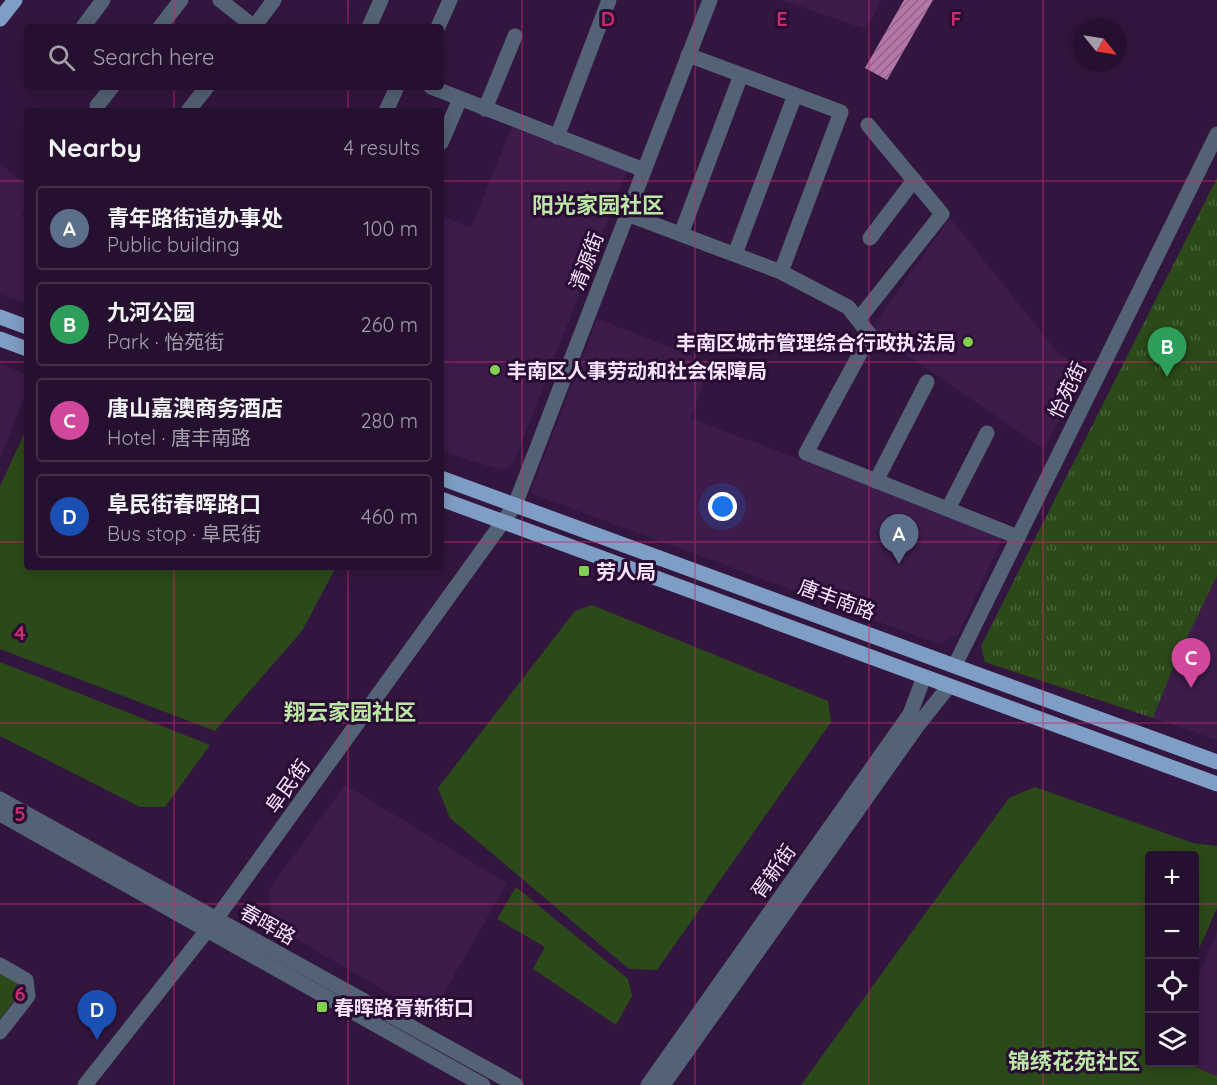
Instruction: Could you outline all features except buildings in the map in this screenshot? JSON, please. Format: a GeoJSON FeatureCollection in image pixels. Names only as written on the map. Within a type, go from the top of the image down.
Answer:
{"type":"FeatureCollection","features":[{"type":"Feature","properties":{"kind":"main road"},"geometry":{"type":"LineString","coordinates":[[0,19],[15,0]]}},
{"type":"Feature","properties":{"kind":"main road"},"geometry":{"type":"LineString","coordinates":[[0,317],[24,326]]}},
{"type":"Feature","properties":{"kind":"main road"},"geometry":{"type":"LineString","coordinates":[[0,339],[24,348]]}},
{"type":"Feature","properties":{"kind":"main road","name":"唐丰南路"},"geometry":{"type":"LineString","coordinates":[[444,479],[955,664],[1217,762]]}},
{"type":"Feature","properties":{"kind":"main road"},"geometry":{"type":"LineString","coordinates":[[444,500],[1217,784]]}},
{"type":"Feature","properties":{"kind":"street"},"geometry":{"type":"LineString","coordinates":[[84,24],[103,0]]}},
{"type":"Feature","properties":{"kind":"street"},"geometry":{"type":"LineString","coordinates":[[162,24],[181,0]]}},
{"type":"Feature","properties":{"kind":"street"},"geometry":{"type":"LineString","coordinates":[[220,0],[250,24]]}},
{"type":"Feature","properties":{"kind":"street"},"geometry":{"type":"LineString","coordinates":[[256,24],[274,0]]}},
{"type":"Feature","properties":{"kind":"street"},"geometry":{"type":"LineString","coordinates":[[370,24],[381,0]]}},
{"type":"Feature","properties":{"kind":"street"},"geometry":{"type":"LineString","coordinates":[[439,24],[450,0]]}},
{"type":"Feature","properties":{"kind":"street"},"geometry":{"type":"LineString","coordinates":[[557,137],[609,0]]}},
{"type":"Feature","properties":{"kind":"street","name":"清源街"},"geometry":{"type":"LineString","coordinates":[[515,505],[710,0]]}},
{"type":"Feature","properties":{"kind":"street"},"geometry":{"type":"LineString","coordinates":[[485,109],[515,36]]}},
{"type":"Feature","properties":{"kind":"street"},"geometry":{"type":"LineString","coordinates":[[688,55],[841,112],[781,272]]}},
{"type":"Feature","properties":{"kind":"street"},"geometry":{"type":"LineString","coordinates":[[681,234],[741,75]]}},
{"type":"Feature","properties":{"kind":"street"},"geometry":{"type":"LineString","coordinates":[[97,106],[110,90]]}},
{"type":"Feature","properties":{"kind":"street"},"geometry":{"type":"LineString","coordinates":[[190,108],[205,90]]}},
{"type":"Feature","properties":{"kind":"street"},"geometry":{"type":"LineString","coordinates":[[387,108],[396,90]]}},
{"type":"Feature","properties":{"kind":"street"},"geometry":{"type":"LineString","coordinates":[[438,90],[644,170]]}},
{"type":"Feature","properties":{"kind":"street"},"geometry":{"type":"LineString","coordinates":[[735,254],[795,95]]}},
{"type":"Feature","properties":{"kind":"street"},"geometry":{"type":"LineString","coordinates":[[444,136],[460,99]]}},
{"type":"Feature","properties":{"kind":"street"},"geometry":{"type":"LineString","coordinates":[[858,320],[942,214],[868,125]]}},
{"type":"Feature","properties":{"kind":"street","name":"怡苑街"},"geometry":{"type":"LineString","coordinates":[[955,664],[1217,134]]}},
{"type":"Feature","properties":{"kind":"street"},"geometry":{"type":"LineString","coordinates":[[870,238],[914,180]]}},
{"type":"Feature","properties":{"kind":"street"},"geometry":{"type":"LineString","coordinates":[[627,214],[781,272],[848,307],[870,335],[806,453],[1018,537]]}},
{"type":"Feature","properties":{"kind":"street"},"geometry":{"type":"LineString","coordinates":[[876,481],[927,382]]}},
{"type":"Feature","properties":{"kind":"street"},"geometry":{"type":"LineString","coordinates":[[948,509],[987,433]]}},
{"type":"Feature","properties":{"kind":"street","name":"阜民街"},"geometry":{"type":"LineString","coordinates":[[85,1085],[212,925],[515,505]]}},
{"type":"Feature","properties":{"kind":"street","name":"胥新街"},"geometry":{"type":"LineString","coordinates":[[648,1085],[910,714],[924,677]]}},
{"type":"Feature","properties":{"kind":"street","name":"胥新街"},"geometry":{"type":"LineString","coordinates":[[663,1085],[918,725],[949,686]]}},
{"type":"Feature","properties":{"kind":"street","name":"春晖路"},"geometry":{"type":"LineString","coordinates":[[0,799],[483,1085]]}},
{"type":"Feature","properties":{"kind":"street","name":"春晖路"},"geometry":{"type":"LineString","coordinates":[[0,814],[516,1085]]}},
{"type":"Feature","properties":{"kind":"street"},"geometry":{"type":"LineString","coordinates":[[0,965],[26,980],[28,996],[0,1032]]}},
{"type":"Feature","properties":{"kind":"shaded area"},"geometry":{"type":"Polygon","coordinates":[[[782,0],[882,0],[865,29],[782,0]]]}},
{"type":"Feature","properties":{"kind":"shaded area"},"geometry":{"type":"Polygon","coordinates":[[[512,127],[627,170],[515,460],[508,468],[498,469],[444,452],[444,217],[471,228],[512,127]]]}},
{"type":"Feature","properties":{"kind":"shaded area"},"geometry":{"type":"Polygon","coordinates":[[[0,164],[24,183],[24,211],[21,214],[24,216],[24,303],[0,294],[0,164]]]}},
{"type":"Feature","properties":{"kind":"shaded area","name":"丰南区城市管理综合行政执法局"},"geometry":{"type":"Polygon","coordinates":[[[950,218],[1058,353],[1085,370],[1044,449],[870,330],[950,218]]]}},
{"type":"Feature","properties":{"kind":"shaded area"},"geometry":{"type":"Polygon","coordinates":[[[597,319],[711,363],[690,418],[1003,536],[958,635],[939,644],[530,493],[597,319]]]}},
{"type":"Feature","properties":{"kind":"shaded area"},"geometry":{"type":"Polygon","coordinates":[[[0,364],[24,373],[24,398],[0,459],[0,364]]]}},
{"type":"Feature","properties":{"kind":"shaded area"},"geometry":{"type":"Polygon","coordinates":[[[1217,576],[1217,740],[1153,718],[1177,658],[1217,576]]]}},
{"type":"Feature","properties":{"kind":"shaded area"},"geometry":{"type":"Polygon","coordinates":[[[345,785],[507,883],[430,1017],[272,925],[268,891],[345,785]]]}},
{"type":"Feature","properties":{"kind":"shaded area"},"geometry":{"type":"Polygon","coordinates":[[[1217,932],[1217,1077],[1194,1067],[1199,1067],[1199,975],[1217,932]]]}},
{"type":"Feature","properties":{"kind":"green space"},"geometry":{"type":"Polygon","coordinates":[[[1217,178],[1217,576],[1177,658],[1153,718],[985,662],[981,646],[1217,178]]]}},
{"type":"Feature","properties":{"kind":"green space"},"geometry":{"type":"Polygon","coordinates":[[[24,434],[24,570],[334,570],[302,631],[215,731],[0,649],[0,486],[24,434]]]}},
{"type":"Feature","properties":{"kind":"green space"},"geometry":{"type":"Polygon","coordinates":[[[592,605],[828,701],[831,722],[657,970],[629,969],[450,818],[438,788],[575,611],[592,605]]]}},
{"type":"Feature","properties":{"kind":"green space"},"geometry":{"type":"Polygon","coordinates":[[[0,662],[210,745],[165,807],[140,807],[0,736],[0,662]]]}},
{"type":"Feature","properties":{"kind":"green space"},"geometry":{"type":"Polygon","coordinates":[[[1035,787],[1193,843],[1217,846],[1217,908],[1199,949],[1199,851],[1145,851],[1145,1067],[1196,1067],[1217,1076],[1217,1085],[801,1085],[1009,798],[1035,787]]]}},
{"type":"Feature","properties":{"kind":"green space"},"geometry":{"type":"Polygon","coordinates":[[[516,887],[628,979],[632,996],[616,1025],[533,969],[545,947],[497,919],[516,887]]]}},
{"type":"Feature","properties":{"kind":"green space"},"geometry":{"type":"Polygon","coordinates":[[[0,972],[17,982],[18,995],[0,1019],[0,972]]]}},
{"type":"Feature","properties":{"kind":"place","name":"丰南区城市管理综合行政执法局"},"geometry":{"type":"Point","coordinates":[968,342]}},
{"type":"Feature","properties":{"kind":"place","name":"丰南区人事劳动和社会保障局"},"geometry":{"type":"Point","coordinates":[495,370]}},
{"type":"Feature","properties":{"kind":"place","name":"九河公园"},"geometry":{"type":"Point","coordinates":[1167,377]}},
{"type":"Feature","properties":{"kind":"place","name":"青年路街道办事处"},"geometry":{"type":"Point","coordinates":[899,564]}},
{"type":"Feature","properties":{"kind":"place","name":"劳人局"},"geometry":{"type":"Point","coordinates":[584,571]}},
{"type":"Feature","properties":{"kind":"place","name":"唐山嘉澳商务酒店"},"geometry":{"type":"Point","coordinates":[1191,688]}},
{"type":"Feature","properties":{"kind":"place","name":"春晖路胥新街口"},"geometry":{"type":"Point","coordinates":[322,1007]}},
{"type":"Feature","properties":{"kind":"place","name":"阜民街春晖路口"},"geometry":{"type":"Point","coordinates":[97,1040]}},
{"type":"Feature","properties":{"kind":"district","name":"阳光家园社区"},"geometry":{"type":"Point","coordinates":[598,205]}},
{"type":"Feature","properties":{"kind":"district","name":"翔云家园社区"},"geometry":{"type":"Point","coordinates":[350,712]}},
{"type":"Feature","properties":{"kind":"district","name":"锦绣花苑社区"},"geometry":{"type":"Point","coordinates":[1074,1061]}}]}
